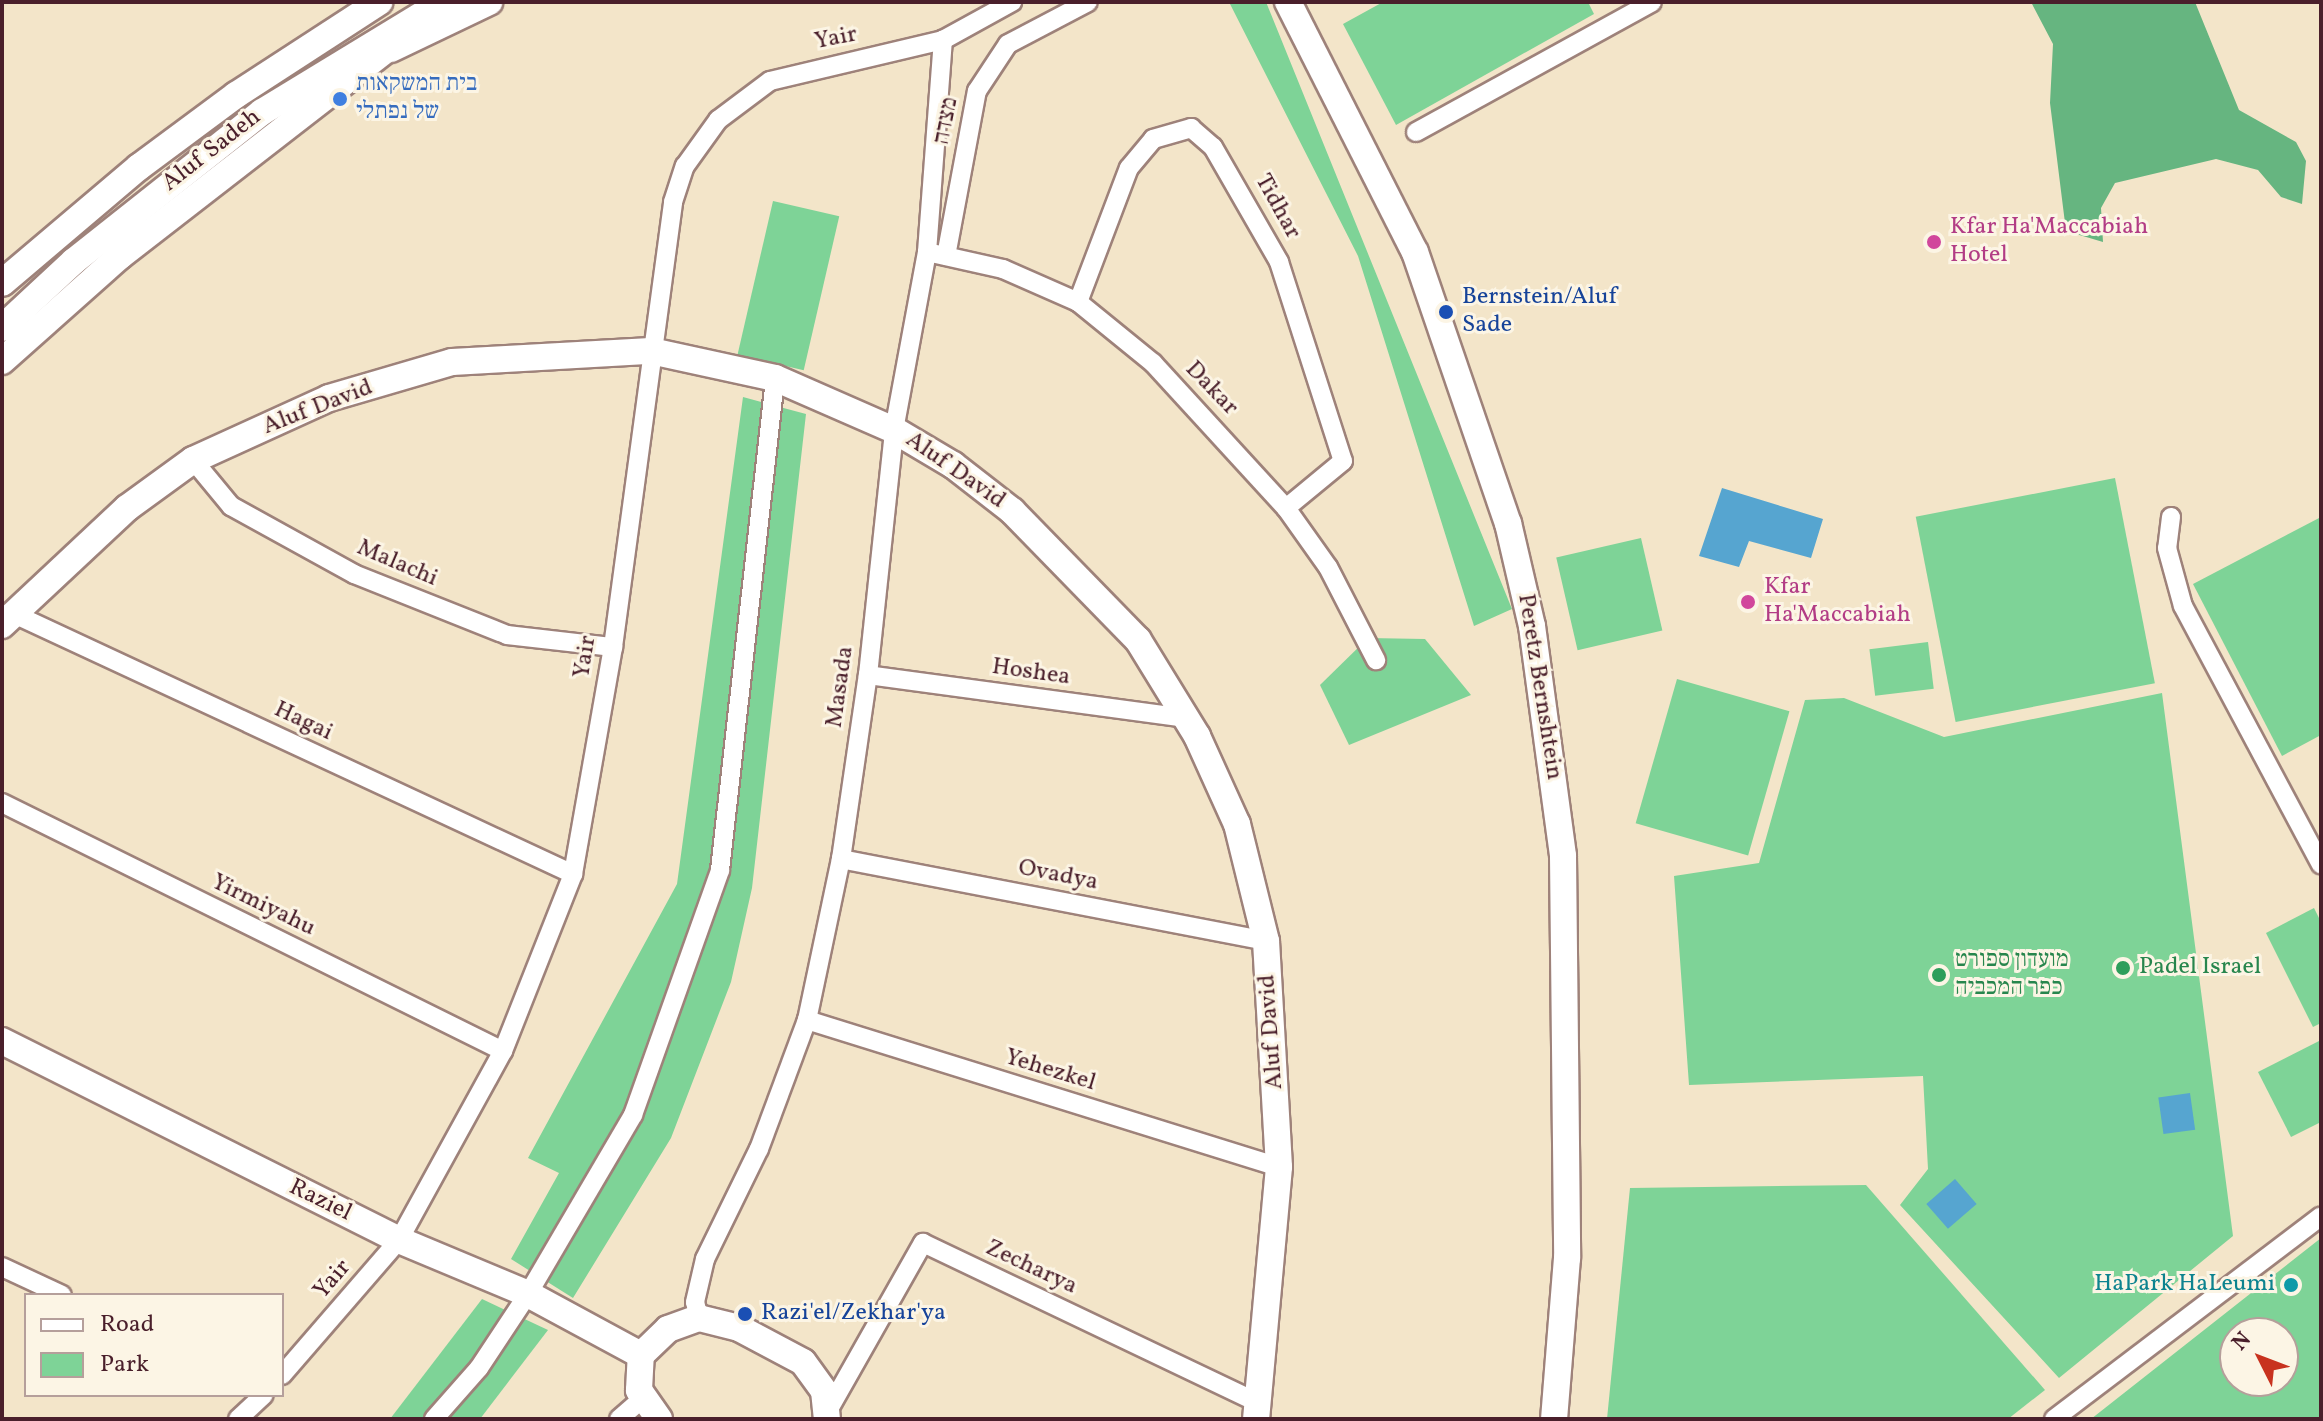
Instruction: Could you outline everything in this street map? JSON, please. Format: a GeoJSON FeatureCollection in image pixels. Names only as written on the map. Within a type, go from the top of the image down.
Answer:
{"type":"FeatureCollection","features":[{"type":"Feature","properties":{"kind":"street"},"geometry":{"type":"LineString","coordinates":[[236,95],[357,2]]}},
{"type":"Feature","properties":{"kind":"street","name":"Aluf Sadeh"},"geometry":{"type":"LineString","coordinates":[[2,283],[139,167],[236,95],[379,2]]}},
{"type":"Feature","properties":{"kind":"street","name":"Aluf Sadeh"},"geometry":{"type":"LineString","coordinates":[[2,328],[74,261],[262,112],[443,2]]}},
{"type":"Feature","properties":{"kind":"street"},"geometry":{"type":"LineString","coordinates":[[262,112],[489,2]]}},
{"type":"Feature","properties":{"kind":"street","name":"Yair"},"geometry":{"type":"LineString","coordinates":[[284,1373],[399,1240],[503,1051],[573,874],[613,647],[673,202],[685,166],[718,120],[770,81],[943,40],[1012,2]]}},
{"type":"Feature","properties":{"kind":"street","name":"מצדה"},"geometry":{"type":"LineString","coordinates":[[946,256],[977,91],[1008,44],[1088,2]]}},
{"type":"Feature","properties":{"kind":"street","name":"Peretz Bernshtein"},"geometry":{"type":"LineString","coordinates":[[1288,2],[1415,252],[1508,523],[1532,626],[1563,856],[1567,1258],[1554,1419]]}},
{"type":"Feature","properties":{"kind":"street"},"geometry":{"type":"LineString","coordinates":[[1416,132],[1652,2]]}},
{"type":"Feature","properties":{"kind":"street","name":"Masada"},"geometry":{"type":"LineString","coordinates":[[699,1318],[695,1302],[705,1259],[759,1149],[807,1020],[841,859],[868,675],[894,430],[927,252],[943,40]]}},
{"type":"Feature","properties":{"kind":"street"},"geometry":{"type":"LineString","coordinates":[[2,361],[120,256],[382,53]]}},
{"type":"Feature","properties":{"kind":"street","name":"Tidhar"},"geometry":{"type":"LineString","coordinates":[[1078,302],[1129,168],[1153,139],[1191,128],[1213,147],[1279,262],[1343,461],[1286,508]]}},
{"type":"Feature","properties":{"kind":"street","name":"Dakar"},"geometry":{"type":"LineString","coordinates":[[927,252],[1003,269],[1078,302],[1153,363],[1286,508],[1328,567],[1376,660]]}},
{"type":"Feature","properties":{"kind":"street","name":"Aluf David"},"geometry":{"type":"LineString","coordinates":[[7,619],[127,508],[193,460],[329,398],[452,362],[651,351],[775,378],[894,430],[953,465],[1012,511],[1087,583],[1138,640],[1187,718],[1237,824],[1266,941],[1279,1167],[1257,1411]]}},
{"type":"Feature","properties":{"kind":"street"},"geometry":{"type":"LineString","coordinates":[[434,1419],[479,1368],[528,1294],[633,1115],[720,870],[775,378]]}},
{"type":"Feature","properties":{"kind":"street","name":"Malachi"},"geometry":{"type":"LineString","coordinates":[[193,460],[231,506],[354,574],[507,635],[613,647]]}},
{"type":"Feature","properties":{"kind":"street"},"geometry":{"type":"LineString","coordinates":[[2171,517],[2167,548],[2183,606],[2321,864]]}},
{"type":"Feature","properties":{"kind":"street","name":"Hagai"},"geometry":{"type":"LineString","coordinates":[[7,619],[573,874]]}},
{"type":"Feature","properties":{"kind":"street","name":"Hoshea"},"geometry":{"type":"LineString","coordinates":[[868,675],[1187,718]]}},
{"type":"Feature","properties":{"kind":"street","name":"Yirmiyahu"},"geometry":{"type":"LineString","coordinates":[[2,803],[503,1051]]}},
{"type":"Feature","properties":{"kind":"street","name":"Ovadya"},"geometry":{"type":"LineString","coordinates":[[841,859],[1266,941]]}},
{"type":"Feature","properties":{"kind":"street","name":"Yehezkel"},"geometry":{"type":"LineString","coordinates":[[807,1020],[1279,1167]]}},
{"type":"Feature","properties":{"kind":"street","name":"Raziel"},"geometry":{"type":"LineString","coordinates":[[2,1041],[399,1240],[528,1294],[641,1355]]}},
{"type":"Feature","properties":{"kind":"street"},"geometry":{"type":"LineString","coordinates":[[2054,1419],[2321,1216]]}},
{"type":"Feature","properties":{"kind":"street","name":"Zecharya"},"geometry":{"type":"LineString","coordinates":[[832,1399],[923,1243],[1257,1411]]}},
{"type":"Feature","properties":{"kind":"street"},"geometry":{"type":"LineString","coordinates":[[2,1267],[58,1293]]}},
{"type":"Feature","properties":{"kind":"street"},"geometry":{"type":"LineString","coordinates":[[619,1419],[651,1409],[641,1355],[668,1329],[699,1318],[763,1337],[803,1362],[832,1399]]}},
{"type":"Feature","properties":{"kind":"street"},"geometry":{"type":"LineString","coordinates":[[238,1419],[262,1397]]}},
{"type":"Feature","properties":{"kind":"green space"},"geometry":{"type":"Polygon","coordinates":[[[1229,2],[1266,2],[1512,609],[1474,626],[1358,256],[1229,2]]]}},
{"type":"Feature","properties":{"kind":"green space"},"geometry":{"type":"Polygon","coordinates":[[[1383,2],[1588,2],[1594,14],[1396,125],[1343,24],[1383,2]]]}},
{"type":"Feature","properties":{"kind":"green space"},"geometry":{"type":"Polygon","coordinates":[[[2031,2],[2195,2],[2239,110],[2296,142],[2306,161],[2302,204],[2281,197],[2258,170],[2216,159],[2115,183],[2101,208],[2103,242],[2066,231],[2050,103],[2053,44],[2031,2]]]}},
{"type":"Feature","properties":{"kind":"green space"},"geometry":{"type":"Polygon","coordinates":[[[773,201],[839,216],[804,370],[737,355],[773,201]]]}},
{"type":"Feature","properties":{"kind":"green space"},"geometry":{"type":"Polygon","coordinates":[[[743,397],[806,414],[752,888],[731,982],[671,1138],[573,1298],[511,1259],[559,1173],[528,1158],[677,884],[743,397]]]}},
{"type":"Feature","properties":{"kind":"green space"},"geometry":{"type":"Polygon","coordinates":[[[2115,478],[2155,683],[1956,722],[1916,517],[2115,478]]]}},
{"type":"Feature","properties":{"kind":"green space"},"geometry":{"type":"Polygon","coordinates":[[[2321,517],[2321,735],[2282,756],[2193,584],[2321,517]]]}},
{"type":"Feature","properties":{"kind":"green space"},"geometry":{"type":"Polygon","coordinates":[[[1641,538],[1662,631],[1578,650],[1556,558],[1641,538]]]}},
{"type":"Feature","properties":{"kind":"green space"},"geometry":{"type":"Polygon","coordinates":[[[1368,638],[1425,639],[1471,695],[1349,745],[1320,685],[1368,638]]]}},
{"type":"Feature","properties":{"kind":"green space"},"geometry":{"type":"Polygon","coordinates":[[[1928,642],[1934,689],[1875,696],[1869,649],[1928,642]]]}},
{"type":"Feature","properties":{"kind":"green space"},"geometry":{"type":"Polygon","coordinates":[[[1677,679],[1789,711],[1748,855],[1636,823],[1677,679]]]}},
{"type":"Feature","properties":{"kind":"green space","name":"מועדון ספורט כפר המכביה"},"geometry":{"type":"Polygon","coordinates":[[[2162,693],[2233,1236],[2059,1378],[1900,1205],[1928,1169],[1923,1076],[1689,1085],[1674,876],[1759,863],[1805,700],[1844,698],[1944,737],[2162,693]]]}},
{"type":"Feature","properties":{"kind":"green space"},"geometry":{"type":"Polygon","coordinates":[[[2314,908],[2321,922],[2321,1023],[2313,1027],[2266,933],[2314,908]]]}},
{"type":"Feature","properties":{"kind":"green space"},"geometry":{"type":"Polygon","coordinates":[[[2321,1040],[2321,1122],[2291,1137],[2258,1072],[2321,1040]]]}},
{"type":"Feature","properties":{"kind":"green space"},"geometry":{"type":"Polygon","coordinates":[[[1866,1185],[2045,1390],[2008,1419],[1607,1419],[1630,1188],[1866,1185]]]}},
{"type":"Feature","properties":{"kind":"green space","name":"HaPark HaLeumi"},"geometry":{"type":"Polygon","coordinates":[[[2321,1238],[2321,1419],[2091,1419],[2219,1318],[2219,1397],[2299,1397],[2299,1317],[2221,1317],[2321,1238]]]}},
{"type":"Feature","properties":{"kind":"green space"},"geometry":{"type":"Polygon","coordinates":[[[482,1299],[548,1330],[480,1419],[390,1419],[482,1299]]]}},
{"type":"Feature","properties":{"kind":"water"},"geometry":{"type":"Polygon","coordinates":[[[1722,488],[1823,519],[1811,558],[1749,541],[1739,567],[1699,556],[1722,488]]]}},
{"type":"Feature","properties":{"kind":"water"},"geometry":{"type":"Polygon","coordinates":[[[2190,1093],[2195,1130],[2163,1134],[2158,1097],[2190,1093]]]}},
{"type":"Feature","properties":{"kind":"water"},"geometry":{"type":"Polygon","coordinates":[[[1955,1179],[1977,1204],[1948,1229],[1926,1204],[1955,1179]]]}},
{"type":"Feature","properties":{"kind":"place","name":"בית המשקאות של נפתלי"},"geometry":{"type":"Point","coordinates":[340,99]}},
{"type":"Feature","properties":{"kind":"place","name":"Kfar Ha'Maccabiah Hotel"},"geometry":{"type":"Point","coordinates":[1934,242]}},
{"type":"Feature","properties":{"kind":"place","name":"Bernstein/Aluf Sade"},"geometry":{"type":"Point","coordinates":[1446,312]}},
{"type":"Feature","properties":{"kind":"place","name":"Kfar Ha'Maccabiah"},"geometry":{"type":"Point","coordinates":[1748,602]}},
{"type":"Feature","properties":{"kind":"place","name":"Padel Israel"},"geometry":{"type":"Point","coordinates":[2123,968]}},
{"type":"Feature","properties":{"kind":"place","name":"מועדון ספורט כפר המכביה"},"geometry":{"type":"Point","coordinates":[1939,975]}},
{"type":"Feature","properties":{"kind":"place","name":"HaPark HaLeumi"},"geometry":{"type":"Point","coordinates":[2291,1285]}},
{"type":"Feature","properties":{"kind":"place","name":"Razi'el/Zekhar'ya"},"geometry":{"type":"Point","coordinates":[745,1314]}}]}
